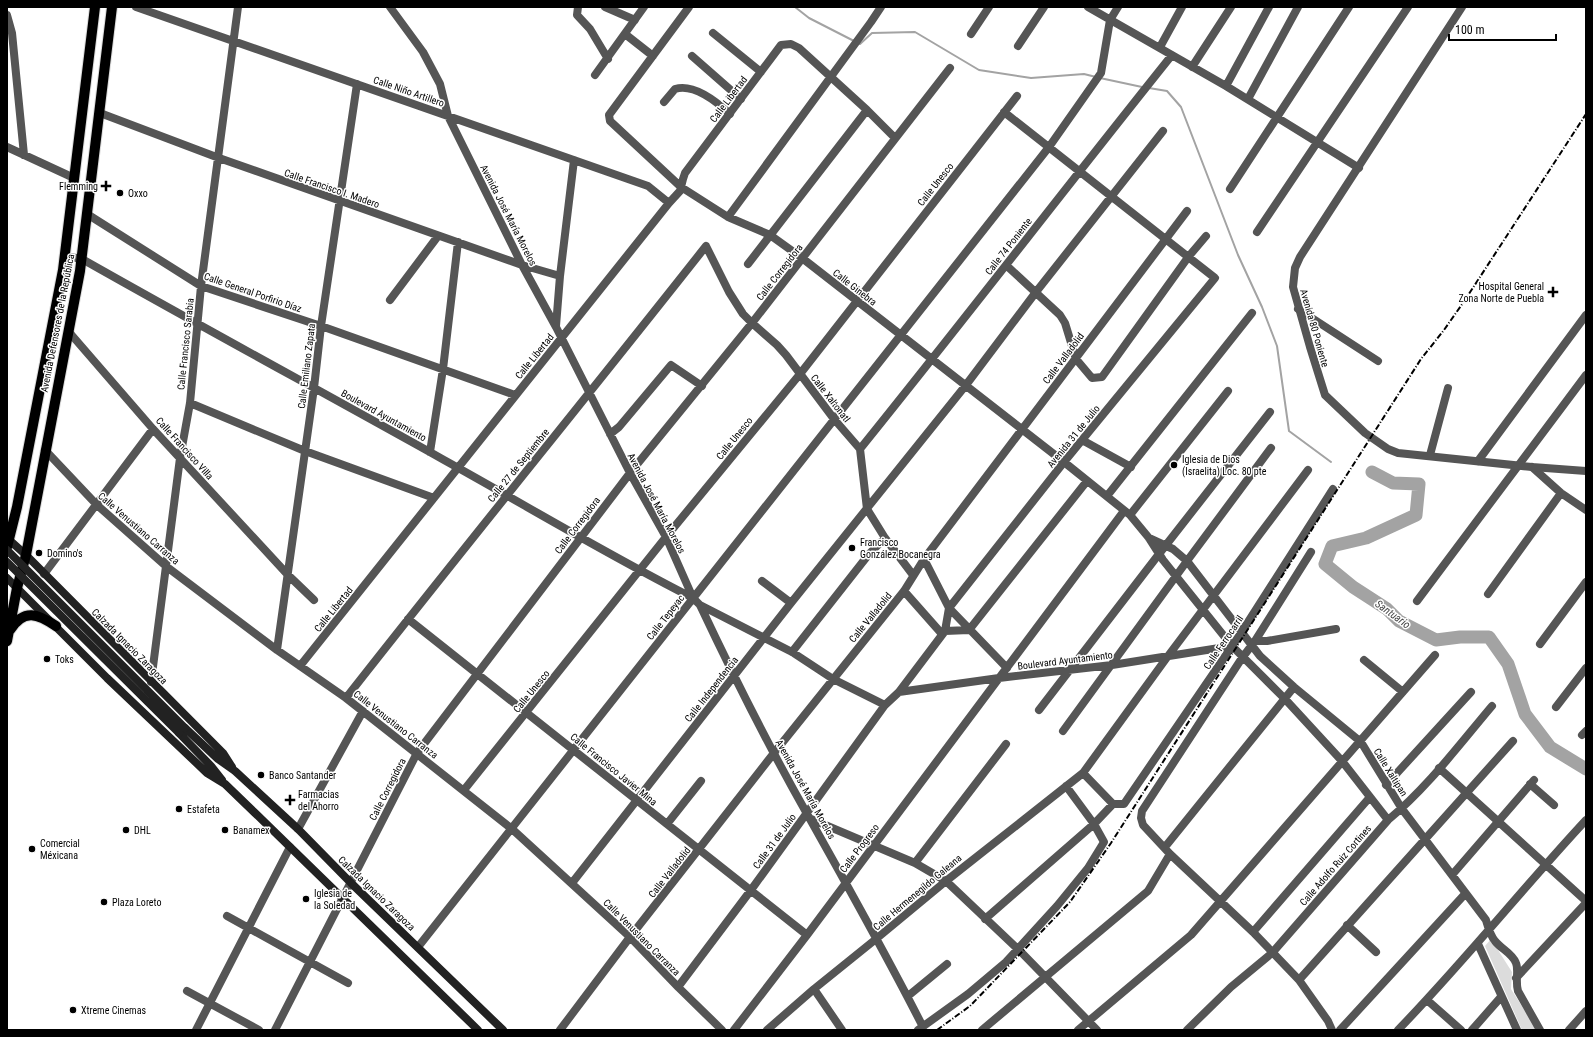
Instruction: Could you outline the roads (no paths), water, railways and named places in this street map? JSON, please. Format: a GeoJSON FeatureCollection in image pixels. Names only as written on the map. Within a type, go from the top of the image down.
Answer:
{"type":"FeatureCollection","features":[{"type":"Feature","properties":{"kind":"main road","name":"Avenida Defensores de la República"},"geometry":{"type":"LineString","coordinates":[[7,544],[18,507],[64,256],[95,7]]}},
{"type":"Feature","properties":{"kind":"main road","name":"Avenida Defensores de la República"},"geometry":{"type":"LineString","coordinates":[[8,636],[17,588],[26,555],[82,259],[112,7]]}},
{"type":"Feature","properties":{"kind":"main road"},"geometry":{"type":"LineString","coordinates":[[7,515],[18,507]]}},
{"type":"Feature","properties":{"kind":"main road","name":"Calzada Ignacio Zaragoza"},"geometry":{"type":"LineString","coordinates":[[7,544],[26,555],[223,753],[235,771]]}},
{"type":"Feature","properties":{"kind":"main road","name":"Calzada Ignacio Zaragoza"},"geometry":{"type":"LineString","coordinates":[[7,544],[182,730],[225,784],[478,1030]]}},
{"type":"Feature","properties":{"kind":"main road","name":"Calzada Ignacio Zaragoza"},"geometry":{"type":"LineString","coordinates":[[7,562],[182,730],[235,771],[298,829],[351,883],[503,1030]]}},
{"type":"Feature","properties":{"kind":"main road","name":"Calzada Ignacio Zaragoza"},"geometry":{"type":"LineString","coordinates":[[7,578],[78,649],[207,773],[225,784]]}},
{"type":"Feature","properties":{"kind":"main road"},"geometry":{"type":"LineString","coordinates":[[8,636],[20,618],[32,614],[44,617],[56,626]]}},
{"type":"Feature","properties":{"kind":"main road"},"geometry":{"type":"LineString","coordinates":[[78,649],[75,637],[77,631],[84,628],[99,630]]}},
{"type":"Feature","properties":{"kind":"street","name":"Calle Niño Artillero"},"geometry":{"type":"LineString","coordinates":[[136,7],[648,186],[669,203]]}},
{"type":"Feature","properties":{"kind":"street","name":"Calle Francisco Sarabia"},"geometry":{"type":"LineString","coordinates":[[151,682],[180,458],[190,403],[201,286],[238,7]]}},
{"type":"Feature","properties":{"kind":"street","name":"Avenida José María Morelos"},"geometry":{"type":"LineString","coordinates":[[390,7],[423,52],[440,84],[448,116],[522,265],[556,327],[630,474],[666,537],[693,598],[700,605],[734,676],[774,753],[908,996],[921,1028]]}},
{"type":"Feature","properties":{"kind":"street"},"geometry":{"type":"LineString","coordinates":[[578,7],[577,14],[590,29],[608,59]]}},
{"type":"Feature","properties":{"kind":"street"},"geometry":{"type":"LineString","coordinates":[[605,7],[635,20]]}},
{"type":"Feature","properties":{"kind":"street"},"geometry":{"type":"LineString","coordinates":[[595,74],[608,59],[644,7]]}},
{"type":"Feature","properties":{"kind":"street"},"geometry":{"type":"LineString","coordinates":[[626,34],[653,56],[689,7]]}},
{"type":"Feature","properties":{"kind":"street"},"geometry":{"type":"LineString","coordinates":[[728,217],[881,7]]}},
{"type":"Feature","properties":{"kind":"street"},"geometry":{"type":"LineString","coordinates":[[972,34],[990,7]]}},
{"type":"Feature","properties":{"kind":"street"},"geometry":{"type":"LineString","coordinates":[[1018,46],[1044,7]]}},
{"type":"Feature","properties":{"kind":"street"},"geometry":{"type":"LineString","coordinates":[[1088,7],[1160,47],[1248,99],[1359,168]]}},
{"type":"Feature","properties":{"kind":"street"},"geometry":{"type":"LineString","coordinates":[[900,334],[1049,147],[1101,74],[1110,20],[1118,7]]}},
{"type":"Feature","properties":{"kind":"street"},"geometry":{"type":"LineString","coordinates":[[1160,47],[1182,7]]}},
{"type":"Feature","properties":{"kind":"street"},"geometry":{"type":"LineString","coordinates":[[1192,67],[1231,7]]}},
{"type":"Feature","properties":{"kind":"street"},"geometry":{"type":"LineString","coordinates":[[1226,86],[1269,7]]}},
{"type":"Feature","properties":{"kind":"street"},"geometry":{"type":"LineString","coordinates":[[1248,99],[1298,7]]}},
{"type":"Feature","properties":{"kind":"street"},"geometry":{"type":"LineString","coordinates":[[1230,189],[1278,118],[1349,7]]}},
{"type":"Feature","properties":{"kind":"street"},"geometry":{"type":"LineString","coordinates":[[1257,232],[1408,7]]}},
{"type":"Feature","properties":{"kind":"street","name":"Avenida 80 Poniente"},"geometry":{"type":"LineString","coordinates":[[1462,7],[1300,257],[1295,268],[1293,287],[1298,308],[1325,395],[1365,433],[1388,449],[1398,453],[1586,471]]}},
{"type":"Feature","properties":{"kind":"street"},"geometry":{"type":"LineString","coordinates":[[7,15],[12,33],[24,155]]}},
{"type":"Feature","properties":{"kind":"street"},"geometry":{"type":"LineString","coordinates":[[713,33],[761,72]]}},
{"type":"Feature","properties":{"kind":"street","name":"Calle Libertad"},"geometry":{"type":"LineString","coordinates":[[300,666],[515,395],[669,203],[678,194],[686,173],[781,45],[791,44],[799,48],[830,77]]}},
{"type":"Feature","properties":{"kind":"street","name":"Calle 74 Poniente"},"geometry":{"type":"LineString","coordinates":[[860,449],[933,359],[1079,170],[1172,55]]}},
{"type":"Feature","properties":{"kind":"street","name":"Calle Ginebra"},"geometry":{"type":"LineString","coordinates":[[653,56],[609,115],[610,121],[681,186],[728,217],[770,235],[802,258],[933,359],[1127,513],[1149,538],[1158,554],[1242,658],[1285,699],[1342,761],[1388,820]]}},
{"type":"Feature","properties":{"kind":"street"},"geometry":{"type":"LineString","coordinates":[[692,56],[740,99]]}},
{"type":"Feature","properties":{"kind":"street","name":"Calle Corregidora"},"geometry":{"type":"LineString","coordinates":[[275,1030],[417,753],[630,474],[752,323],[950,68]]}},
{"type":"Feature","properties":{"kind":"street"},"geometry":{"type":"LineString","coordinates":[[830,77],[867,110],[895,138]]}},
{"type":"Feature","properties":{"kind":"street","name":"Calle Emiliano Zapata"},"geometry":{"type":"LineString","coordinates":[[277,650],[314,388],[321,326],[357,84]]}},
{"type":"Feature","properties":{"kind":"street"},"geometry":{"type":"LineString","coordinates":[[664,102],[675,89],[683,88],[702,94],[718,103],[730,114]]}},
{"type":"Feature","properties":{"kind":"street","name":"Calle Unesco"},"geometry":{"type":"LineString","coordinates":[[464,790],[666,537],[800,374],[856,300],[1017,96]]}},
{"type":"Feature","properties":{"kind":"street"},"geometry":{"type":"LineString","coordinates":[[748,264],[867,110]]}},
{"type":"Feature","properties":{"kind":"street"},"geometry":{"type":"LineString","coordinates":[[1004,112],[1189,256]]}},
{"type":"Feature","properties":{"kind":"street","name":"Calle Francisco I. Madero"},"geometry":{"type":"LineString","coordinates":[[100,113],[219,158],[438,236],[522,265],[560,276]]}},
{"type":"Feature","properties":{"kind":"street","name":"Calle Independencia"},"geometry":{"type":"LineString","coordinates":[[572,883],[764,638],[966,385],[1036,292],[1163,131]]}},
{"type":"Feature","properties":{"kind":"street"},"geometry":{"type":"LineString","coordinates":[[7,147],[74,178]]}},
{"type":"Feature","properties":{"kind":"street"},"geometry":{"type":"LineString","coordinates":[[556,327],[560,276],[574,160]]}},
{"type":"Feature","properties":{"kind":"street","name":"Calle Valladolid"},"geometry":{"type":"LineString","coordinates":[[560,1030],[630,937],[774,753],[904,591],[924,559],[1076,359],[1165,238],[1187,211]]}},
{"type":"Feature","properties":{"kind":"street","name":"Calle General Porfirio Díaz"},"geometry":{"type":"LineString","coordinates":[[87,214],[201,286],[321,326],[515,395]]}},
{"type":"Feature","properties":{"kind":"street"},"geometry":{"type":"LineString","coordinates":[[390,300],[438,236]]}},
{"type":"Feature","properties":{"kind":"street"},"geometry":{"type":"LineString","coordinates":[[1006,265],[1063,319],[1076,359],[1092,378],[1102,377],[1189,256],[1206,236]]}},
{"type":"Feature","properties":{"kind":"street"},"geometry":{"type":"LineString","coordinates":[[430,452],[443,369],[458,242]]}},
{"type":"Feature","properties":{"kind":"street","name":"Calle Xaltonatl"},"geometry":{"type":"LineString","coordinates":[[706,246],[729,292],[743,314],[777,345],[834,419],[860,449]]}},
{"type":"Feature","properties":{"kind":"street","name":"Calle 27 de Septiembre"},"geometry":{"type":"LineString","coordinates":[[346,698],[706,246]]}},
{"type":"Feature","properties":{"kind":"street","name":"Boulevard Ayuntamiento"},"geometry":{"type":"LineString","coordinates":[[64,256],[82,259],[198,325],[458,467],[640,571],[693,598]]}},
{"type":"Feature","properties":{"kind":"street","name":"Avenida 31 de Julio"},"geometry":{"type":"LineString","coordinates":[[949,608],[1064,462],[1215,278],[1189,256]]}},
{"type":"Feature","properties":{"kind":"street"},"geometry":{"type":"LineString","coordinates":[[1298,308],[1378,361]]}},
{"type":"Feature","properties":{"kind":"street"},"geometry":{"type":"LineString","coordinates":[[1107,496],[1252,313]]}},
{"type":"Feature","properties":{"kind":"street"},"geometry":{"type":"LineString","coordinates":[[1478,461],[1586,315]]}},
{"type":"Feature","properties":{"kind":"street","name":"Calle Francisco Villa"},"geometry":{"type":"LineString","coordinates":[[69,332],[180,458],[288,575],[314,600]]}},
{"type":"Feature","properties":{"kind":"street","name":"Calle Tepeyac"},"geometry":{"type":"LineString","coordinates":[[418,947],[900,334]]}},
{"type":"Feature","properties":{"kind":"street"},"geometry":{"type":"LineString","coordinates":[[610,434],[619,427],[671,365],[702,386]]}},
{"type":"Feature","properties":{"kind":"street"},"geometry":{"type":"LineString","coordinates":[[1417,601],[1586,375]]}},
{"type":"Feature","properties":{"kind":"street"},"geometry":{"type":"LineString","coordinates":[[1430,455],[1448,388]]}},
{"type":"Feature","properties":{"kind":"street","name":"Calle Progreso"},"geometry":{"type":"LineString","coordinates":[[734,1030],[999,678],[1127,513],[1228,391]]}},
{"type":"Feature","properties":{"kind":"street"},"geometry":{"type":"LineString","coordinates":[[190,403],[305,451],[434,498]]}},
{"type":"Feature","properties":{"kind":"street"},"geometry":{"type":"LineString","coordinates":[[1039,710],[1158,554],[1166,546],[1270,412]]}},
{"type":"Feature","properties":{"kind":"street"},"geometry":{"type":"LineString","coordinates":[[44,574],[153,428]]}},
{"type":"Feature","properties":{"kind":"street"},"geometry":{"type":"LineString","coordinates":[[1082,440],[1130,467]]}},
{"type":"Feature","properties":{"kind":"street"},"geometry":{"type":"LineString","coordinates":[[1064,731],[1186,561],[1271,448]]}},
{"type":"Feature","properties":{"kind":"street"},"geometry":{"type":"LineString","coordinates":[[860,449],[867,509],[885,538],[913,575]]}},
{"type":"Feature","properties":{"kind":"street","name":"Calle Venustiano Carranza"},"geometry":{"type":"LineString","coordinates":[[45,450],[97,505],[167,567],[277,650],[346,698],[512,829],[630,937],[722,1030]]}},
{"type":"Feature","properties":{"kind":"street"},"geometry":{"type":"LineString","coordinates":[[1532,467],[1561,493],[1586,510]]}},
{"type":"Feature","properties":{"kind":"street","name":"Calle Hermenegildo Galeana"},"geometry":{"type":"LineString","coordinates":[[767,1030],[814,989],[946,881],[1082,773],[1308,470]]}},
{"type":"Feature","properties":{"kind":"street"},"geometry":{"type":"LineString","coordinates":[[904,591],[943,633],[969,630],[1087,481]]}},
{"type":"Feature","properties":{"kind":"street","name":"Calle Ferrocarril"},"geometry":{"type":"LineString","coordinates":[[1113,804],[1124,804],[1241,633],[1334,489]]}},
{"type":"Feature","properties":{"kind":"street"},"geometry":{"type":"LineString","coordinates":[[1488,594],[1561,493]]}},
{"type":"Feature","properties":{"kind":"street"},"geometry":{"type":"LineString","coordinates":[[792,652],[870,554],[885,538]]}},
{"type":"Feature","properties":{"kind":"street","name":"Calle Ginebra"},"geometry":{"type":"LineString","coordinates":[[1149,538],[1173,549],[1186,561],[1241,633],[1253,644]]}},
{"type":"Feature","properties":{"kind":"street"},"geometry":{"type":"LineString","coordinates":[[1311,552],[1253,644],[1242,658],[1142,812],[1141,818],[1143,825],[1253,932],[1299,980],[1328,1021],[1332,1030]]}},
{"type":"Feature","properties":{"kind":"street"},"geometry":{"type":"LineString","coordinates":[[924,559],[949,608],[1007,668]]}},
{"type":"Feature","properties":{"kind":"street"},"geometry":{"type":"LineString","coordinates":[[762,581],[791,604]]}},
{"type":"Feature","properties":{"kind":"street"},"geometry":{"type":"LineString","coordinates":[[1540,644],[1585,586]]}},
{"type":"Feature","properties":{"kind":"street"},"geometry":{"type":"LineString","coordinates":[[700,605],[792,652],[833,679],[885,705]]}},
{"type":"Feature","properties":{"kind":"street","name":"Calle 31 de Julio"},"geometry":{"type":"LineString","coordinates":[[678,987],[751,890],[809,817],[885,705],[899,692],[943,633],[949,608]]}},
{"type":"Feature","properties":{"kind":"street","name":"Calle Francisco Javier Mina"},"geometry":{"type":"LineString","coordinates":[[408,619],[807,935]]}},
{"type":"Feature","properties":{"kind":"street"},"geometry":{"type":"LineString","coordinates":[[1253,644],[1336,630]]}},
{"type":"Feature","properties":{"kind":"street","name":"Calle Xaltipan"},"geometry":{"type":"LineString","coordinates":[[1253,644],[1260,656],[1294,687],[1360,742],[1402,808],[1486,920],[1494,941],[1512,957],[1516,963],[1516,979],[1519,994],[1540,1030]]}},
{"type":"Feature","properties":{"kind":"street","name":"Boulevard Ayuntamiento"},"geometry":{"type":"LineString","coordinates":[[899,692],[999,678],[1112,665],[1232,646]]}},
{"type":"Feature","properties":{"kind":"street"},"geometry":{"type":"LineString","coordinates":[[1078,1030],[1191,935],[1435,655]]}},
{"type":"Feature","properties":{"kind":"street"},"geometry":{"type":"LineString","coordinates":[[1364,660],[1403,692]]}},
{"type":"Feature","properties":{"kind":"street"},"geometry":{"type":"LineString","coordinates":[[1556,708],[1586,668]]}},
{"type":"Feature","properties":{"kind":"street"},"geometry":{"type":"LineString","coordinates":[[982,1030],[1046,978],[1148,891],[1168,850],[1294,687]]}},
{"type":"Feature","properties":{"kind":"street"},"geometry":{"type":"LineString","coordinates":[[1386,785],[1471,692]]}},
{"type":"Feature","properties":{"kind":"street","name":"Calle Adolfo Ruiz Cortines"},"geometry":{"type":"LineString","coordinates":[[1187,1030],[1231,987],[1272,953],[1388,820],[1402,808],[1439,768],[1492,706]]}},
{"type":"Feature","properties":{"kind":"street"},"geometry":{"type":"LineString","coordinates":[[298,829],[363,711]]}},
{"type":"Feature","properties":{"kind":"street"},"geometry":{"type":"LineString","coordinates":[[1299,980],[1513,742]]}},
{"type":"Feature","properties":{"kind":"street"},"geometry":{"type":"LineString","coordinates":[[915,863],[1006,744]]}},
{"type":"Feature","properties":{"kind":"street"},"geometry":{"type":"LineString","coordinates":[[1439,768],[1586,902],[1516,979]]}},
{"type":"Feature","properties":{"kind":"street"},"geometry":{"type":"LineString","coordinates":[[985,919],[1094,824],[1113,804],[1082,773]]}},
{"type":"Feature","properties":{"kind":"street"},"geometry":{"type":"LineString","coordinates":[[667,824],[701,781]]}},
{"type":"Feature","properties":{"kind":"street"},"geometry":{"type":"LineString","coordinates":[[1452,875],[1532,782],[1554,805]]}},
{"type":"Feature","properties":{"kind":"street"},"geometry":{"type":"LineString","coordinates":[[921,1028],[968,994],[1006,962],[1017,948],[1057,906],[1088,868],[1104,842],[1094,824],[1066,786]]}},
{"type":"Feature","properties":{"kind":"street"},"geometry":{"type":"LineString","coordinates":[[1253,932],[1370,797]]}},
{"type":"Feature","properties":{"kind":"street"},"geometry":{"type":"LineString","coordinates":[[809,817],[915,863],[946,881],[1017,948],[1097,1030]]}},
{"type":"Feature","properties":{"kind":"street"},"geometry":{"type":"LineString","coordinates":[[1398,1030],[1478,944],[1489,929],[1586,820]]}},
{"type":"Feature","properties":{"kind":"street"},"geometry":{"type":"LineString","coordinates":[[196,1030],[290,847]]}},
{"type":"Feature","properties":{"kind":"street"},"geometry":{"type":"LineString","coordinates":[[1340,1030],[1465,894]]}},
{"type":"Feature","properties":{"kind":"street"},"geometry":{"type":"LineString","coordinates":[[227,916],[309,963],[348,983]]}},
{"type":"Feature","properties":{"kind":"street"},"geometry":{"type":"LineString","coordinates":[[1348,925],[1376,952]]}},
{"type":"Feature","properties":{"kind":"street"},"geometry":{"type":"LineString","coordinates":[[1478,944],[1517,1030]]}},
{"type":"Feature","properties":{"kind":"street"},"geometry":{"type":"LineString","coordinates":[[908,996],[948,964]]}},
{"type":"Feature","properties":{"kind":"street"},"geometry":{"type":"LineString","coordinates":[[814,989],[842,1030]]}},
{"type":"Feature","properties":{"kind":"street"},"geometry":{"type":"LineString","coordinates":[[187,990],[259,1030]]}},
{"type":"Feature","properties":{"kind":"street"},"geometry":{"type":"LineString","coordinates":[[1472,1030],[1501,997]]}},
{"type":"Feature","properties":{"kind":"street"},"geometry":{"type":"LineString","coordinates":[[1427,1000],[1461,1030]]}},
{"type":"Feature","properties":{"kind":"street"},"geometry":{"type":"LineString","coordinates":[[1569,1030],[1586,1011]]}},
{"type":"Feature","properties":{"kind":"waterway"},"geometry":{"type":"LineString","coordinates":[[795,7],[809,18],[854,41]]}},
{"type":"Feature","properties":{"kind":"waterway"},"geometry":{"type":"LineString","coordinates":[[858,43],[860,44],[872,33],[915,32],[979,70],[1031,78],[1084,74],[1096,77]]}},
{"type":"Feature","properties":{"kind":"waterway"},"geometry":{"type":"LineString","coordinates":[[1100,78],[1142,87]]}},
{"type":"Feature","properties":{"kind":"waterway"},"geometry":{"type":"LineString","coordinates":[[1149,88],[1167,91],[1181,107],[1238,255],[1262,307],[1277,346],[1289,431],[1331,462]]}},
{"type":"Feature","properties":{"kind":"waterway","name":"Santuario"},"geometry":{"type":"LineString","coordinates":[[1372,472],[1393,483],[1419,484],[1416,515],[1366,538],[1332,546],[1325,564],[1353,587],[1387,609],[1399,621],[1436,640],[1460,637],[1489,637],[1508,664],[1525,714],[1550,747],[1586,769]]}},
{"type":"Feature","properties":{"kind":"railway"},"geometry":{"type":"LineString","coordinates":[[937,1030],[970,1006],[1070,902],[1111,843],[1421,359],[1465,300],[1586,114]]}},
{"type":"Feature","properties":{"kind":"place","name":"Flemming"},"geometry":{"type":"Point","coordinates":[106,186]}},
{"type":"Feature","properties":{"kind":"place","name":"Oxxo"},"geometry":{"type":"Point","coordinates":[120,193]}},
{"type":"Feature","properties":{"kind":"place","name":"Hospital General Zona Norte de Puebla"},"geometry":{"type":"Point","coordinates":[1553,292]}},
{"type":"Feature","properties":{"kind":"place","name":"Iglesia de Dios (Israelita) Loc. 80 pte"},"geometry":{"type":"Point","coordinates":[1174,465]}},
{"type":"Feature","properties":{"kind":"place","name":"Francisco González Bocanegra"},"geometry":{"type":"Point","coordinates":[852,548]}},
{"type":"Feature","properties":{"kind":"place","name":"Domino's"},"geometry":{"type":"Point","coordinates":[39,553]}},
{"type":"Feature","properties":{"kind":"place","name":"Toks"},"geometry":{"type":"Point","coordinates":[47,659]}},
{"type":"Feature","properties":{"kind":"place","name":"Banco Santander"},"geometry":{"type":"Point","coordinates":[261,775]}},
{"type":"Feature","properties":{"kind":"place","name":"Farmacias del Ahorro"},"geometry":{"type":"Point","coordinates":[290,800]}},
{"type":"Feature","properties":{"kind":"place","name":"Estafeta"},"geometry":{"type":"Point","coordinates":[179,809]}},
{"type":"Feature","properties":{"kind":"place","name":"DHL"},"geometry":{"type":"Point","coordinates":[126,830]}},
{"type":"Feature","properties":{"kind":"place","name":"Banamex"},"geometry":{"type":"Point","coordinates":[225,830]}},
{"type":"Feature","properties":{"kind":"place","name":"Comercial Méxicana"},"geometry":{"type":"Point","coordinates":[32,849]}},
{"type":"Feature","properties":{"kind":"place","name":"Iglesia de la Soledad"},"geometry":{"type":"Point","coordinates":[306,899]}},
{"type":"Feature","properties":{"kind":"place","name":"Plaza Loreto"},"geometry":{"type":"Point","coordinates":[104,902]}},
{"type":"Feature","properties":{"kind":"place","name":"Xtreme Cinemas"},"geometry":{"type":"Point","coordinates":[73,1010]}}]}
